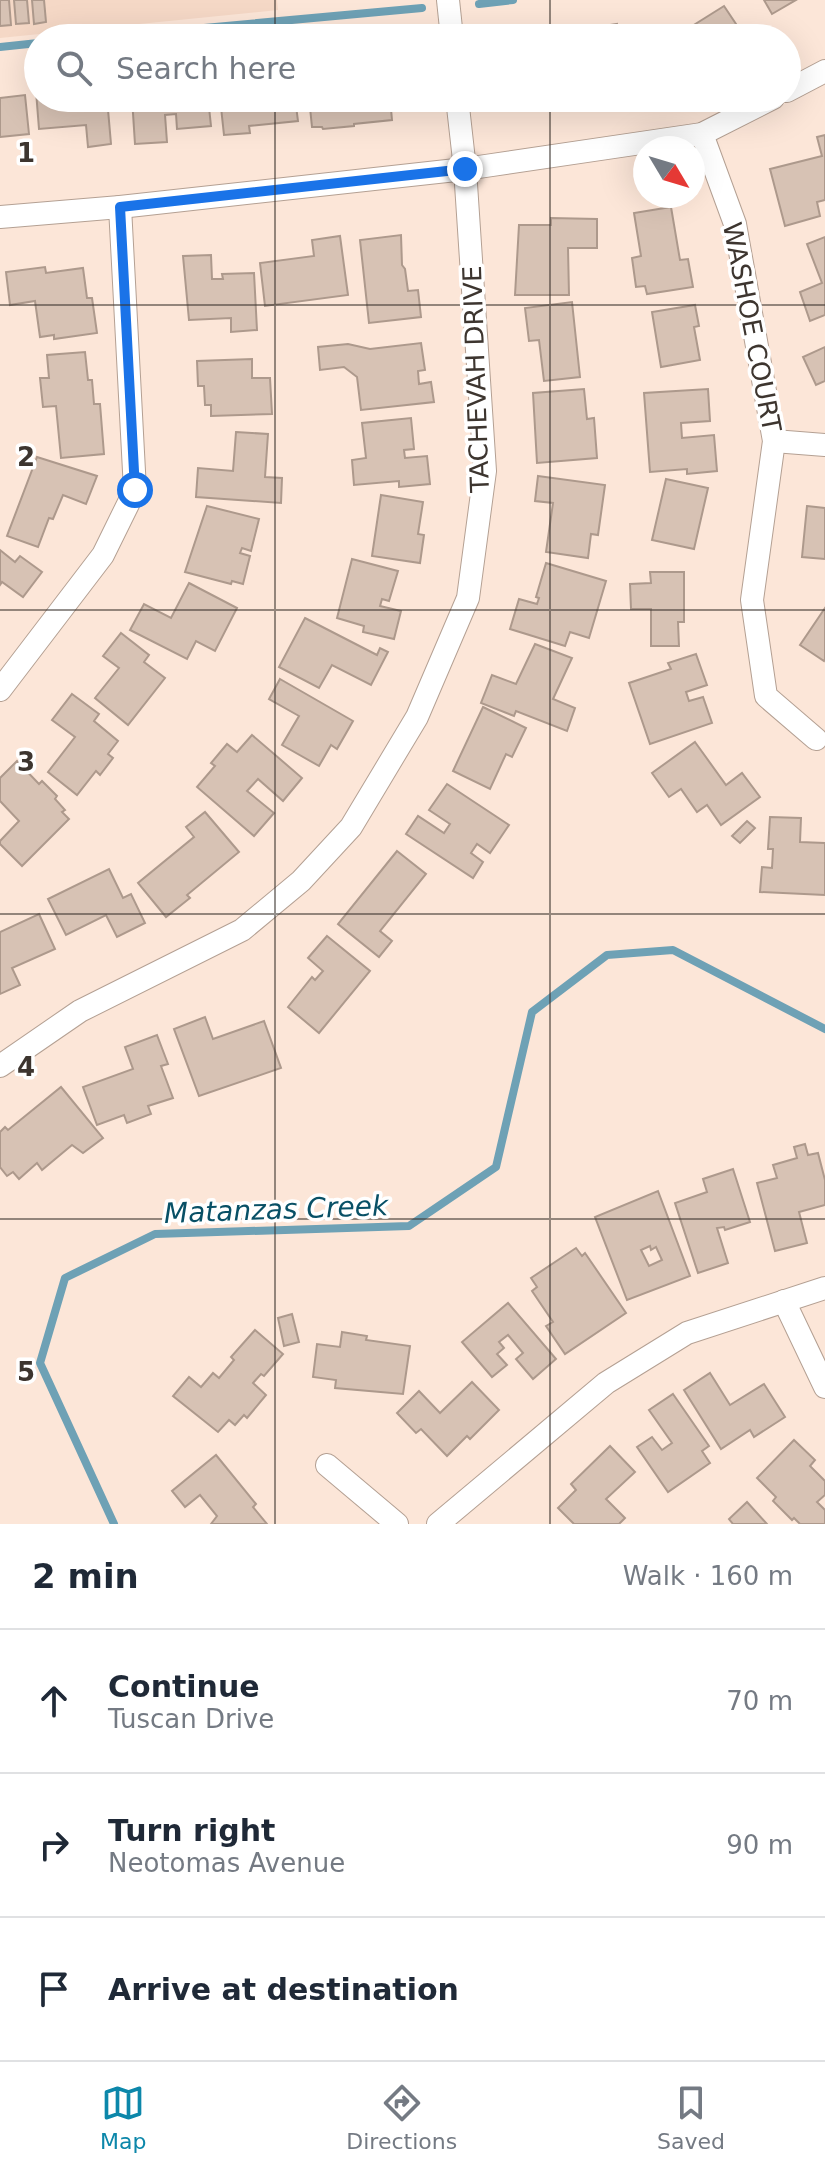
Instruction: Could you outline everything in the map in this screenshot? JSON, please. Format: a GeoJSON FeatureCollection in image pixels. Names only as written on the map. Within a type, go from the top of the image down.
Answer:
{"type":"FeatureCollection","features":[{"type":"Feature","properties":{"kind":"street"},"geometry":{"type":"LineString","coordinates":[[448,0],[451,24]]}},
{"type":"Feature","properties":{"kind":"street"},"geometry":{"type":"LineString","coordinates":[[801,84],[825,71]]}},
{"type":"Feature","properties":{"kind":"street","name":"TACHEVAH DRIVE"},"geometry":{"type":"LineString","coordinates":[[0,1066],[80,1011],[242,930],[301,881],[351,827],[417,717],[468,598],[485,471],[459,112]]}},
{"type":"Feature","properties":{"kind":"street"},"geometry":{"type":"LineString","coordinates":[[0,217],[465,169],[702,134],[745,112]]}},
{"type":"Feature","properties":{"kind":"street","name":"WASHOE COURT"},"geometry":{"type":"LineString","coordinates":[[702,134],[735,224],[774,441],[752,600],[766,696],[816,739]]}},
{"type":"Feature","properties":{"kind":"street"},"geometry":{"type":"LineString","coordinates":[[0,690],[103,555],[135,490],[120,207]]}},
{"type":"Feature","properties":{"kind":"street"},"geometry":{"type":"LineString","coordinates":[[774,441],[825,445]]}},
{"type":"Feature","properties":{"kind":"street"},"geometry":{"type":"LineString","coordinates":[[438,1524],[606,1383],[687,1333],[825,1288]]}},
{"type":"Feature","properties":{"kind":"street"},"geometry":{"type":"LineString","coordinates":[[784,1301],[825,1387]]}},
{"type":"Feature","properties":{"kind":"street"},"geometry":{"type":"LineString","coordinates":[[327,1465],[397,1524]]}},
{"type":"Feature","properties":{"kind":"shaded area"},"geometry":{"type":"Polygon","coordinates":[[[0,0],[277,0],[278,10],[139,24],[24,24],[24,36],[0,38],[0,0]]]}},
{"type":"Feature","properties":{"kind":"building"},"geometry":{"type":"Polygon","coordinates":[[[0,0],[9,0],[11,25],[0,26],[0,0]]]}},
{"type":"Feature","properties":{"kind":"building"},"geometry":{"type":"Polygon","coordinates":[[[14,0],[27,0],[29,23],[16,24],[14,0]]]}},
{"type":"Feature","properties":{"kind":"building"},"geometry":{"type":"Polygon","coordinates":[[[32,0],[44,0],[46,22],[34,24],[32,0]]]}},
{"type":"Feature","properties":{"kind":"building"},"geometry":{"type":"Polygon","coordinates":[[[764,0],[796,0],[772,14],[764,0]]]}},
{"type":"Feature","properties":{"kind":"building"},"geometry":{"type":"Polygon","coordinates":[[[724,6],[736,24],[695,24],[724,6]]]}},
{"type":"Feature","properties":{"kind":"building"},"geometry":{"type":"Polygon","coordinates":[[[24,95],[29,134],[0,137],[0,98],[24,95]]]}},
{"type":"Feature","properties":{"kind":"building"},"geometry":{"type":"Polygon","coordinates":[[[38,112],[108,112],[111,144],[88,147],[86,125],[39,129],[38,112]]]}},
{"type":"Feature","properties":{"kind":"building"},"geometry":{"type":"Polygon","coordinates":[[[133,112],[210,112],[211,126],[177,129],[176,114],[165,115],[167,142],[135,144],[133,112]]]}},
{"type":"Feature","properties":{"kind":"building"},"geometry":{"type":"Polygon","coordinates":[[[222,112],[297,112],[298,121],[249,126],[250,133],[224,135],[222,112]]]}},
{"type":"Feature","properties":{"kind":"building"},"geometry":{"type":"Polygon","coordinates":[[[310,112],[391,112],[392,120],[323,129],[312,127],[310,112]]]}},
{"type":"Feature","properties":{"kind":"building"},"geometry":{"type":"Polygon","coordinates":[[[825,135],[825,200],[817,202],[820,216],[785,226],[770,169],[822,156],[817,137],[825,135]]]}},
{"type":"Feature","properties":{"kind":"building"},"geometry":{"type":"Polygon","coordinates":[[[671,208],[680,260],[688,259],[693,287],[647,294],[645,286],[636,287],[632,258],[641,256],[634,213],[671,208]]]}},
{"type":"Feature","properties":{"kind":"building"},"geometry":{"type":"Polygon","coordinates":[[[551,218],[597,219],[597,248],[568,248],[569,295],[515,295],[519,225],[551,225],[551,218]]]}},
{"type":"Feature","properties":{"kind":"building"},"geometry":{"type":"Polygon","coordinates":[[[401,235],[402,265],[408,291],[418,290],[421,317],[369,323],[360,240],[401,235]]]}},
{"type":"Feature","properties":{"kind":"building"},"geometry":{"type":"Polygon","coordinates":[[[340,236],[348,295],[265,306],[260,263],[314,256],[312,240],[340,236]]]}},
{"type":"Feature","properties":{"kind":"building"},"geometry":{"type":"Polygon","coordinates":[[[825,237],[825,315],[810,321],[800,292],[822,283],[807,244],[825,237]]]}},
{"type":"Feature","properties":{"kind":"building"},"geometry":{"type":"Polygon","coordinates":[[[211,255],[212,279],[223,279],[222,274],[254,273],[257,330],[231,332],[231,318],[189,320],[183,256],[211,255]]]}},
{"type":"Feature","properties":{"kind":"building"},"geometry":{"type":"Polygon","coordinates":[[[45,267],[46,273],[83,268],[87,298],[92,298],[97,333],[54,339],[54,335],[40,337],[35,301],[10,305],[6,272],[45,267]]]}},
{"type":"Feature","properties":{"kind":"building"},"geometry":{"type":"Polygon","coordinates":[[[572,302],[580,377],[544,381],[539,340],[529,341],[525,308],[572,302]]]}},
{"type":"Feature","properties":{"kind":"building"},"geometry":{"type":"Polygon","coordinates":[[[695,305],[699,326],[694,327],[700,360],[661,367],[652,312],[695,305]]]}},
{"type":"Feature","properties":{"kind":"building"},"geometry":{"type":"Polygon","coordinates":[[[421,343],[425,370],[418,371],[419,384],[431,382],[434,402],[361,410],[357,377],[344,367],[320,370],[318,347],[348,344],[370,349],[421,343]]]}},
{"type":"Feature","properties":{"kind":"building"},"geometry":{"type":"Polygon","coordinates":[[[825,347],[825,381],[816,385],[803,357],[825,347]]]}},
{"type":"Feature","properties":{"kind":"building"},"geometry":{"type":"Polygon","coordinates":[[[85,352],[94,404],[100,404],[104,454],[61,458],[56,406],[43,407],[40,378],[49,378],[47,355],[85,352]]]}},
{"type":"Feature","properties":{"kind":"building"},"geometry":{"type":"Polygon","coordinates":[[[252,359],[252,378],[270,378],[272,414],[211,416],[211,405],[205,405],[204,386],[198,386],[197,361],[252,359]]]}},
{"type":"Feature","properties":{"kind":"building"},"geometry":{"type":"Polygon","coordinates":[[[584,389],[587,419],[594,418],[597,458],[537,463],[533,393],[584,389]]]}},
{"type":"Feature","properties":{"kind":"building"},"geometry":{"type":"Polygon","coordinates":[[[708,389],[710,421],[681,423],[682,438],[714,435],[717,471],[687,474],[687,469],[650,472],[644,393],[708,389]]]}},
{"type":"Feature","properties":{"kind":"building"},"geometry":{"type":"Polygon","coordinates":[[[411,418],[414,449],[404,450],[405,458],[427,456],[430,484],[399,487],[399,481],[354,485],[352,460],[366,458],[362,423],[411,418]]]}},
{"type":"Feature","properties":{"kind":"building"},"geometry":{"type":"Polygon","coordinates":[[[236,432],[268,434],[265,477],[282,478],[281,503],[196,497],[198,468],[233,471],[236,432]]]}},
{"type":"Feature","properties":{"kind":"building"},"geometry":{"type":"Polygon","coordinates":[[[37,457],[97,476],[86,504],[63,495],[53,519],[49,518],[38,547],[7,536],[37,457]]]}},
{"type":"Feature","properties":{"kind":"building"},"geometry":{"type":"Polygon","coordinates":[[[538,476],[605,485],[598,535],[591,534],[588,558],[546,552],[553,503],[535,501],[538,476]]]}},
{"type":"Feature","properties":{"kind":"building"},"geometry":{"type":"Polygon","coordinates":[[[666,479],[708,488],[694,549],[652,540],[666,479]]]}},
{"type":"Feature","properties":{"kind":"building"},"geometry":{"type":"Polygon","coordinates":[[[381,495],[423,502],[418,534],[424,535],[420,563],[372,556],[381,495]]]}},
{"type":"Feature","properties":{"kind":"building"},"geometry":{"type":"Polygon","coordinates":[[[207,506],[259,519],[251,551],[242,548],[240,553],[250,556],[243,584],[232,581],[231,584],[185,572],[207,506]]]}},
{"type":"Feature","properties":{"kind":"building"},"geometry":{"type":"Polygon","coordinates":[[[807,506],[825,508],[825,559],[802,557],[807,506]]]}},
{"type":"Feature","properties":{"kind":"building"},"geometry":{"type":"Polygon","coordinates":[[[0,550],[15,562],[20,556],[42,572],[23,597],[2,582],[0,585],[0,550]]]}},
{"type":"Feature","properties":{"kind":"building"},"geometry":{"type":"Polygon","coordinates":[[[352,559],[398,571],[389,601],[382,599],[380,606],[401,611],[394,639],[363,632],[364,626],[337,618],[352,559]]]}},
{"type":"Feature","properties":{"kind":"building"},"geometry":{"type":"Polygon","coordinates":[[[546,563],[606,581],[589,638],[570,632],[565,646],[510,629],[519,599],[537,604],[539,598],[536,597],[546,563]]]}},
{"type":"Feature","properties":{"kind":"building"},"geometry":{"type":"Polygon","coordinates":[[[650,572],[684,572],[684,622],[678,622],[679,646],[651,646],[651,609],[631,609],[630,584],[651,583],[650,572]]]}},
{"type":"Feature","properties":{"kind":"building"},"geometry":{"type":"Polygon","coordinates":[[[189,583],[237,608],[215,651],[196,641],[187,659],[130,630],[144,604],[171,618],[189,583]]]}},
{"type":"Feature","properties":{"kind":"building"},"geometry":{"type":"Polygon","coordinates":[[[825,608],[825,659],[824,661],[800,645],[825,608]]]}},
{"type":"Feature","properties":{"kind":"building"},"geometry":{"type":"Polygon","coordinates":[[[305,618],[377,655],[380,648],[388,652],[371,685],[332,665],[319,688],[279,667],[305,618]]]}},
{"type":"Feature","properties":{"kind":"building"},"geometry":{"type":"Polygon","coordinates":[[[121,633],[149,655],[144,662],[165,678],[128,725],[95,698],[119,668],[103,656],[121,633]]]}},
{"type":"Feature","properties":{"kind":"building"},"geometry":{"type":"Polygon","coordinates":[[[535,644],[572,658],[553,699],[575,708],[567,731],[516,711],[514,716],[481,703],[492,675],[516,684],[535,644]]]}},
{"type":"Feature","properties":{"kind":"building"},"geometry":{"type":"Polygon","coordinates":[[[696,654],[707,685],[686,692],[689,701],[703,697],[712,723],[650,744],[629,683],[671,669],[668,663],[696,654]]]}},
{"type":"Feature","properties":{"kind":"building"},"geometry":{"type":"Polygon","coordinates":[[[280,679],[353,721],[337,749],[331,745],[319,766],[282,745],[299,716],[269,699],[280,679]]]}},
{"type":"Feature","properties":{"kind":"building"},"geometry":{"type":"Polygon","coordinates":[[[72,694],[99,714],[94,721],[118,741],[108,754],[113,758],[100,775],[96,771],[77,795],[48,772],[75,737],[52,720],[72,694]]]}},
{"type":"Feature","properties":{"kind":"building"},"geometry":{"type":"Polygon","coordinates":[[[483,707],[526,728],[512,757],[506,754],[490,789],[453,771],[483,707]]]}},
{"type":"Feature","properties":{"kind":"building"},"geometry":{"type":"Polygon","coordinates":[[[252,735],[302,778],[283,801],[258,779],[247,791],[274,813],[254,836],[197,787],[215,766],[211,763],[227,744],[237,752],[252,735]]]}},
{"type":"Feature","properties":{"kind":"building"},"geometry":{"type":"Polygon","coordinates":[[[695,742],[726,785],[742,773],[760,797],[721,825],[707,805],[697,812],[681,789],[669,797],[652,773],[695,742]]]}},
{"type":"Feature","properties":{"kind":"building"},"geometry":{"type":"Polygon","coordinates":[[[17,761],[39,784],[42,781],[57,796],[55,799],[69,819],[22,866],[0,844],[19,821],[0,801],[0,778],[17,761]]]}},
{"type":"Feature","properties":{"kind":"building"},"geometry":{"type":"Polygon","coordinates":[[[447,784],[509,825],[490,853],[477,844],[471,853],[483,862],[473,878],[406,834],[418,816],[444,833],[450,824],[429,810],[447,784]]]}},
{"type":"Feature","properties":{"kind":"building"},"geometry":{"type":"Polygon","coordinates":[[[205,812],[239,852],[187,895],[190,898],[166,917],[138,883],[194,837],[186,827],[205,812]]]}},
{"type":"Feature","properties":{"kind":"building"},"geometry":{"type":"Polygon","coordinates":[[[770,817],[801,818],[800,842],[825,843],[825,895],[760,892],[762,867],[772,868],[773,849],[768,849],[770,817]]]}},
{"type":"Feature","properties":{"kind":"building"},"geometry":{"type":"Polygon","coordinates":[[[747,821],[755,828],[740,843],[732,836],[747,821]]]}},
{"type":"Feature","properties":{"kind":"building"},"geometry":{"type":"Polygon","coordinates":[[[397,851],[426,874],[380,931],[392,941],[379,957],[338,924],[397,851]]]}},
{"type":"Feature","properties":{"kind":"building"},"geometry":{"type":"Polygon","coordinates":[[[109,869],[123,898],[131,894],[145,923],[117,937],[106,915],[66,935],[48,899],[109,869]]]}},
{"type":"Feature","properties":{"kind":"building"},"geometry":{"type":"Polygon","coordinates":[[[39,914],[55,949],[12,968],[20,985],[0,994],[0,932],[39,914]]]}},
{"type":"Feature","properties":{"kind":"building"},"geometry":{"type":"Polygon","coordinates":[[[327,936],[370,971],[319,1033],[288,1007],[312,977],[315,980],[323,971],[308,958],[327,936]]]}},
{"type":"Feature","properties":{"kind":"building"},"geometry":{"type":"Polygon","coordinates":[[[205,1017],[213,1039],[264,1021],[281,1068],[199,1096],[174,1029],[205,1017]]]}},
{"type":"Feature","properties":{"kind":"building"},"geometry":{"type":"Polygon","coordinates":[[[157,1035],[168,1064],[161,1066],[173,1098],[148,1106],[151,1114],[127,1123],[124,1115],[97,1125],[83,1087],[133,1069],[125,1047],[157,1035]]]}},
{"type":"Feature","properties":{"kind":"building"},"geometry":{"type":"Polygon","coordinates":[[[61,1087],[103,1138],[83,1153],[72,1145],[42,1170],[37,1163],[19,1179],[13,1172],[7,1176],[0,1167],[0,1132],[5,1127],[8,1130],[61,1087]]]}},
{"type":"Feature","properties":{"kind":"building"},"geometry":{"type":"Polygon","coordinates":[[[805,1144],[808,1155],[818,1153],[825,1180],[825,1205],[799,1212],[807,1243],[775,1251],[757,1183],[777,1178],[773,1165],[797,1158],[794,1147],[805,1144]]]}},
{"type":"Feature","properties":{"kind":"building"},"geometry":{"type":"Polygon","coordinates":[[[733,1169],[750,1222],[725,1230],[724,1227],[717,1228],[728,1263],[698,1273],[675,1203],[707,1192],[703,1179],[733,1169]]]}},
{"type":"Feature","properties":{"kind":"building"},"geometry":{"type":"Polygon","coordinates":[[[658,1191],[690,1276],[627,1300],[595,1217],[658,1191]],[[650,1246],[641,1250],[649,1266],[662,1260],[656,1247],[651,1250],[650,1246]]]}},
{"type":"Feature","properties":{"kind":"building"},"geometry":{"type":"Polygon","coordinates":[[[576,1248],[582,1256],[585,1253],[626,1313],[565,1354],[546,1326],[553,1322],[532,1291],[537,1287],[531,1278],[576,1248]]]}},
{"type":"Feature","properties":{"kind":"building"},"geometry":{"type":"Polygon","coordinates":[[[508,1303],[556,1359],[533,1379],[516,1359],[523,1353],[508,1335],[499,1342],[504,1348],[497,1354],[507,1365],[492,1377],[462,1342],[508,1303]]]}},
{"type":"Feature","properties":{"kind":"building"},"geometry":{"type":"Polygon","coordinates":[[[292,1314],[299,1342],[284,1346],[278,1318],[292,1314]]]}},
{"type":"Feature","properties":{"kind":"building"},"geometry":{"type":"Polygon","coordinates":[[[255,1330],[283,1354],[264,1376],[261,1374],[253,1383],[266,1395],[247,1418],[244,1415],[235,1425],[229,1420],[218,1432],[173,1396],[189,1377],[201,1387],[213,1373],[219,1378],[234,1360],[231,1357],[255,1330]]]}},
{"type":"Feature","properties":{"kind":"building"},"geometry":{"type":"Polygon","coordinates":[[[342,1332],[367,1336],[366,1340],[410,1346],[403,1394],[335,1388],[336,1380],[313,1377],[317,1344],[340,1347],[342,1332]]]}},
{"type":"Feature","properties":{"kind":"building"},"geometry":{"type":"Polygon","coordinates":[[[710,1373],[730,1405],[764,1384],[785,1417],[754,1437],[750,1430],[721,1449],[684,1390],[710,1373]]]}},
{"type":"Feature","properties":{"kind":"building"},"geometry":{"type":"Polygon","coordinates":[[[472,1382],[499,1410],[470,1439],[467,1436],[447,1456],[421,1429],[416,1433],[397,1413],[419,1391],[440,1413],[472,1382]]]}},
{"type":"Feature","properties":{"kind":"building"},"geometry":{"type":"Polygon","coordinates":[[[673,1394],[709,1446],[702,1451],[710,1463],[668,1492],[637,1447],[652,1437],[662,1450],[672,1443],[649,1410],[673,1394]]]}},
{"type":"Feature","properties":{"kind":"building"},"geometry":{"type":"Polygon","coordinates":[[[794,1440],[815,1460],[810,1466],[825,1481],[825,1495],[817,1502],[825,1510],[825,1524],[800,1524],[794,1518],[792,1520],[773,1501],[776,1497],[757,1478],[794,1440]]]}},
{"type":"Feature","properties":{"kind":"building"},"geometry":{"type":"Polygon","coordinates":[[[610,1446],[635,1472],[606,1499],[625,1518],[619,1524],[574,1524],[558,1508],[576,1490],[571,1484],[610,1446]]]}},
{"type":"Feature","properties":{"kind":"building"},"geometry":{"type":"Polygon","coordinates":[[[216,1455],[256,1504],[253,1507],[267,1524],[211,1524],[217,1516],[200,1495],[185,1507],[172,1491],[216,1455]]]}},
{"type":"Feature","properties":{"kind":"building"},"geometry":{"type":"Polygon","coordinates":[[[747,1502],[767,1524],[733,1524],[729,1519],[747,1502]]]}},
{"type":"Feature","properties":{"kind":"waterway"},"geometry":{"type":"LineString","coordinates":[[479,4],[513,0]]}},
{"type":"Feature","properties":{"kind":"waterway"},"geometry":{"type":"LineString","coordinates":[[247,24],[422,8]]}},
{"type":"Feature","properties":{"kind":"waterway"},"geometry":{"type":"LineString","coordinates":[[0,47],[24,44]]}},
{"type":"Feature","properties":{"kind":"waterway","name":"Matanzas Creek"},"geometry":{"type":"LineString","coordinates":[[114,1524],[40,1363],[65,1278],[155,1234],[409,1226],[496,1167],[532,1012],[607,955],[673,950],[825,1029]]}},
{"type":"Feature","properties":{"kind":"route"},"geometry":{"type":"LineString","coordinates":[[135,490],[120,207],[465,169]]}}]}
